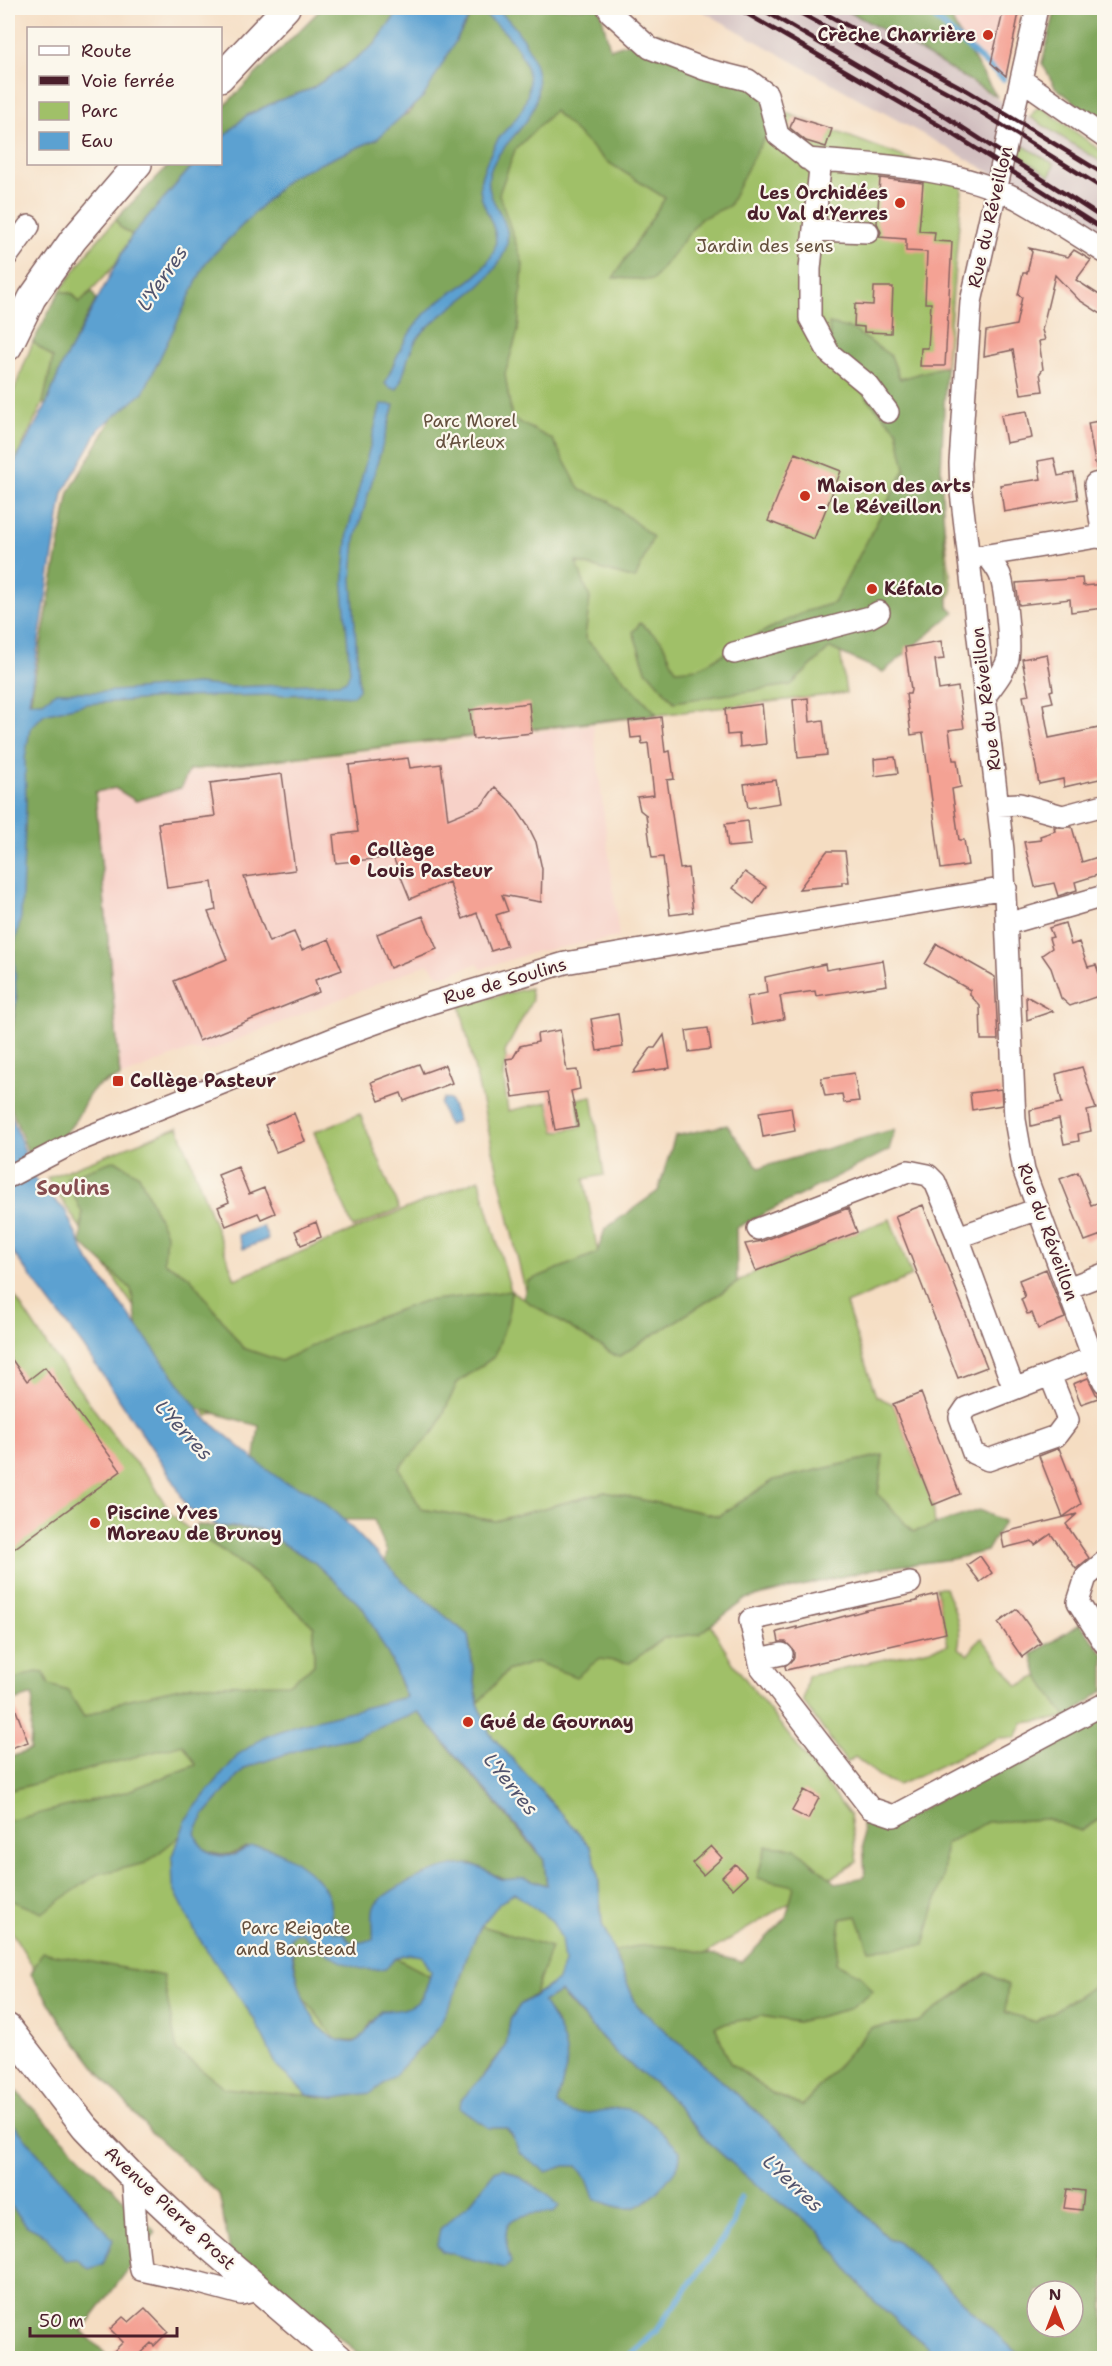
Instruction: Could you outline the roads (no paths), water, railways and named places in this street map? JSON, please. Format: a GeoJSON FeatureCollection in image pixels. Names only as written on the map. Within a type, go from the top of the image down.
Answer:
{"type":"FeatureCollection","features":[{"type":"Feature","properties":{"kind":"main road"},"geometry":{"type":"LineString","coordinates":[[222,76],[286,8]]}},
{"type":"Feature","properties":{"kind":"main road"},"geometry":{"type":"LineString","coordinates":[[8,347],[32,298],[73,240],[137,165]]}},
{"type":"Feature","properties":{"kind":"main road","name":"Avenue Pierre Prost"},"geometry":{"type":"LineString","coordinates":[[11,2030],[86,2127],[132,2175],[182,2223],[339,2358]]}},
{"type":"Feature","properties":{"kind":"street"},"geometry":{"type":"LineString","coordinates":[[608,8],[650,48],[704,69],[748,80],[767,94],[778,135],[820,168],[810,270],[810,318],[830,353],[868,385],[888,412]]}},
{"type":"Feature","properties":{"kind":"street","name":"Rue du Réveillon"},"geometry":{"type":"LineString","coordinates":[[1037,8],[970,313],[960,463],[961,492],[978,556],[986,694],[1006,888],[1015,1120],[1024,1171],[1104,1382]]}},
{"type":"Feature","properties":{"kind":"street"},"geometry":{"type":"LineString","coordinates":[[1022,80],[1104,137]]}},
{"type":"Feature","properties":{"kind":"street"},"geometry":{"type":"LineString","coordinates":[[807,159],[931,170],[997,190],[1017,199],[1104,252]]}},
{"type":"Feature","properties":{"kind":"street"},"geometry":{"type":"LineString","coordinates":[[8,255],[29,226]]}},
{"type":"Feature","properties":{"kind":"street"},"geometry":{"type":"LineString","coordinates":[[815,230],[868,232]]}},
{"type":"Feature","properties":{"kind":"street"},"geometry":{"type":"LineString","coordinates":[[978,556],[1104,538],[1095,484],[1104,482]]}},
{"type":"Feature","properties":{"kind":"street"},"geometry":{"type":"LineString","coordinates":[[978,556],[999,573],[1003,586],[1008,648],[1008,659],[997,681],[986,694]]}},
{"type":"Feature","properties":{"kind":"street"},"geometry":{"type":"LineString","coordinates":[[734,653],[870,617],[879,612]]}},
{"type":"Feature","properties":{"kind":"street"},"geometry":{"type":"LineString","coordinates":[[998,805],[1020,804],[1063,816],[1104,806]]}},
{"type":"Feature","properties":{"kind":"street","name":"Rue de Soulins"},"geometry":{"type":"LineString","coordinates":[[8,1177],[75,1142],[340,1035],[431,1003],[565,963],[1006,888]]}},
{"type":"Feature","properties":{"kind":"street"},"geometry":{"type":"LineString","coordinates":[[1007,924],[1104,896]]}},
{"type":"Feature","properties":{"kind":"street"},"geometry":{"type":"LineString","coordinates":[[758,1229],[908,1171],[928,1175],[935,1182],[958,1237],[1014,1389]]}},
{"type":"Feature","properties":{"kind":"street"},"geometry":{"type":"LineString","coordinates":[[958,1237],[1038,1209]]}},
{"type":"Feature","properties":{"kind":"street"},"geometry":{"type":"LineString","coordinates":[[1068,1288],[1104,1275]]}},
{"type":"Feature","properties":{"kind":"street"},"geometry":{"type":"LineString","coordinates":[[1050,1375],[1068,1420],[1056,1436],[988,1460],[973,1453],[960,1417],[966,1408],[1093,1357]]}},
{"type":"Feature","properties":{"kind":"street"},"geometry":{"type":"LineString","coordinates":[[1104,1562],[1086,1577],[1078,1602],[1104,1642]]}},
{"type":"Feature","properties":{"kind":"street"},"geometry":{"type":"LineString","coordinates":[[910,1583],[750,1620],[761,1667],[870,1808],[894,1816],[1104,1704]]}},
{"type":"Feature","properties":{"kind":"street"},"geometry":{"type":"LineString","coordinates":[[759,1659],[782,1654]]}},
{"type":"Feature","properties":{"kind":"street"},"geometry":{"type":"LineString","coordinates":[[132,2175],[136,2242],[141,2270],[241,2294],[258,2290]]}},
{"type":"Feature","properties":{"kind":"water","name":"L'Yerres"},"geometry":{"type":"Polygon","coordinates":[[[401,8],[496,8],[518,31],[533,60],[537,75],[537,90],[534,105],[527,120],[495,160],[489,176],[492,197],[507,233],[507,244],[502,257],[475,290],[441,315],[420,335],[409,355],[397,389],[385,384],[399,352],[416,324],[440,300],[477,274],[491,257],[495,247],[496,237],[482,199],[481,179],[496,143],[522,109],[528,94],[528,79],[519,50],[499,26],[474,9],[424,96],[377,139],[290,177],[206,262],[143,393],[100,428],[63,493],[29,702],[43,702],[56,692],[103,692],[196,684],[230,687],[339,683],[347,680],[350,671],[343,587],[348,530],[381,404],[394,405],[355,540],[352,579],[359,689],[353,696],[324,694],[177,697],[86,704],[44,714],[30,729],[25,759],[26,805],[21,917],[14,947],[16,1002],[8,1047],[8,475],[46,405],[63,363],[132,235],[193,165],[222,165],[222,138],[246,116],[277,101],[311,89],[375,44],[401,8]]]}},
{"type":"Feature","properties":{"kind":"water"},"geometry":{"type":"Polygon","coordinates":[[[444,1098],[450,1100],[458,1121],[448,1125],[440,1104],[444,1098]]]}},
{"type":"Feature","properties":{"kind":"water","name":"L'Yerres"},"geometry":{"type":"Polygon","coordinates":[[[8,1107],[25,1152],[22,1157],[38,1184],[65,1210],[87,1258],[203,1416],[284,1482],[310,1491],[339,1515],[403,1581],[468,1635],[478,1703],[490,1734],[591,1847],[598,1873],[602,1924],[637,2006],[800,2150],[890,2240],[896,2241],[910,2252],[1022,2358],[940,2358],[870,2297],[818,2230],[752,2181],[708,2142],[666,2093],[617,2054],[560,1992],[543,2002],[560,2033],[566,2050],[566,2068],[557,2105],[576,2113],[625,2108],[647,2119],[680,2151],[678,2165],[664,2184],[644,2203],[637,2206],[626,2208],[608,2204],[594,2198],[587,2179],[577,2166],[565,2166],[546,2172],[519,2152],[512,2135],[506,2128],[488,2128],[460,2108],[461,2100],[487,2072],[506,2046],[510,2020],[520,2005],[558,1980],[564,1962],[561,1938],[552,1921],[514,1893],[499,1904],[481,1926],[468,1953],[457,1990],[436,2031],[394,2076],[371,2093],[335,2098],[308,2095],[278,2068],[254,2019],[198,1937],[173,1887],[172,1859],[186,1819],[239,1754],[263,1738],[293,1726],[406,1697],[391,1660],[363,1608],[314,1562],[259,1529],[219,1526],[188,1509],[172,1478],[83,1346],[8,1246],[8,1107]],[[418,1712],[356,1737],[304,1748],[245,1768],[205,1814],[195,1832],[200,1844],[208,1852],[220,1856],[233,1855],[251,1846],[263,1847],[297,1862],[324,1887],[331,1909],[333,1932],[344,1933],[350,1942],[373,1939],[373,1910],[380,1899],[404,1884],[451,1866],[473,1865],[502,1879],[525,1878],[547,1885],[544,1860],[533,1845],[418,1712]],[[301,1933],[295,1934],[290,1939],[299,1983],[311,2014],[330,2036],[342,2041],[355,2042],[362,2037],[381,2011],[410,2007],[421,1998],[425,1991],[431,1971],[422,1956],[405,1955],[398,1957],[385,1968],[362,1969],[339,1961],[301,1933]]]}},
{"type":"Feature","properties":{"kind":"water"},"geometry":{"type":"Polygon","coordinates":[[[263,1226],[268,1239],[243,1249],[238,1235],[263,1226]]]}},
{"type":"Feature","properties":{"kind":"water"},"geometry":{"type":"Polygon","coordinates":[[[8,2118],[113,2240],[103,2264],[89,2269],[76,2259],[65,2260],[45,2235],[27,2226],[8,2202],[8,2118]]]}},
{"type":"Feature","properties":{"kind":"water"},"geometry":{"type":"Polygon","coordinates":[[[504,2168],[549,2195],[559,2206],[554,2212],[527,2215],[511,2221],[507,2227],[506,2236],[511,2263],[504,2268],[442,2251],[437,2245],[440,2229],[469,2204],[495,2171],[504,2168]]]}},
{"type":"Feature","properties":{"kind":"waterway"},"geometry":{"type":"LineString","coordinates":[[924,8],[1003,79]]}},
{"type":"Feature","properties":{"kind":"waterway"},"geometry":{"type":"LineString","coordinates":[[627,2358],[656,2331],[732,2226],[740,2198]]}},
{"type":"Feature","properties":{"kind":"railway"},"geometry":{"type":"LineString","coordinates":[[737,8],[942,127],[1104,230]]}},
{"type":"Feature","properties":{"kind":"railway"},"geometry":{"type":"LineString","coordinates":[[760,8],[946,117],[1104,219]]}},
{"type":"Feature","properties":{"kind":"railway"},"geometry":{"type":"LineString","coordinates":[[791,8],[960,99],[1104,189]]}},
{"type":"Feature","properties":{"kind":"railway"},"geometry":{"type":"LineString","coordinates":[[815,8],[966,90],[1104,174]]}},
{"type":"Feature","properties":{"kind":"place","name":"Crèche Charrière"},"geometry":{"type":"Point","coordinates":[988,35]}},
{"type":"Feature","properties":{"kind":"place","name":"Les Orchidées du Val d'Yerres"},"geometry":{"type":"Point","coordinates":[900,203]}},
{"type":"Feature","properties":{"kind":"place","name":"Maison des arts - le Réveillon"},"geometry":{"type":"Point","coordinates":[805,496]}},
{"type":"Feature","properties":{"kind":"place","name":"Kéfalo"},"geometry":{"type":"Point","coordinates":[872,589]}},
{"type":"Feature","properties":{"kind":"place","name":"Collège Louis Pasteur"},"geometry":{"type":"Point","coordinates":[355,860]}},
{"type":"Feature","properties":{"kind":"place","name":"Collège Pasteur"},"geometry":{"type":"Point","coordinates":[118,1081]}},
{"type":"Feature","properties":{"kind":"place","name":"Piscine Yves Moreau de Brunoy"},"geometry":{"type":"Point","coordinates":[95,1523]}},
{"type":"Feature","properties":{"kind":"place","name":"Gué de Gournay"},"geometry":{"type":"Point","coordinates":[468,1722]}},
{"type":"Feature","properties":{"kind":"district","name":"Soulins"},"geometry":{"type":"Point","coordinates":[73,1188]}},
{"type":"Feature","properties":{"kind":"park label","name":"Jardin des sens"},"geometry":{"type":"Point","coordinates":[765,246]}},
{"type":"Feature","properties":{"kind":"park label","name":"Parc Morel d’Arleux"},"geometry":{"type":"Point","coordinates":[470,431]}},
{"type":"Feature","properties":{"kind":"park label","name":"Parc Reigate and Banstead"},"geometry":{"type":"Point","coordinates":[296,1938]}}]}
